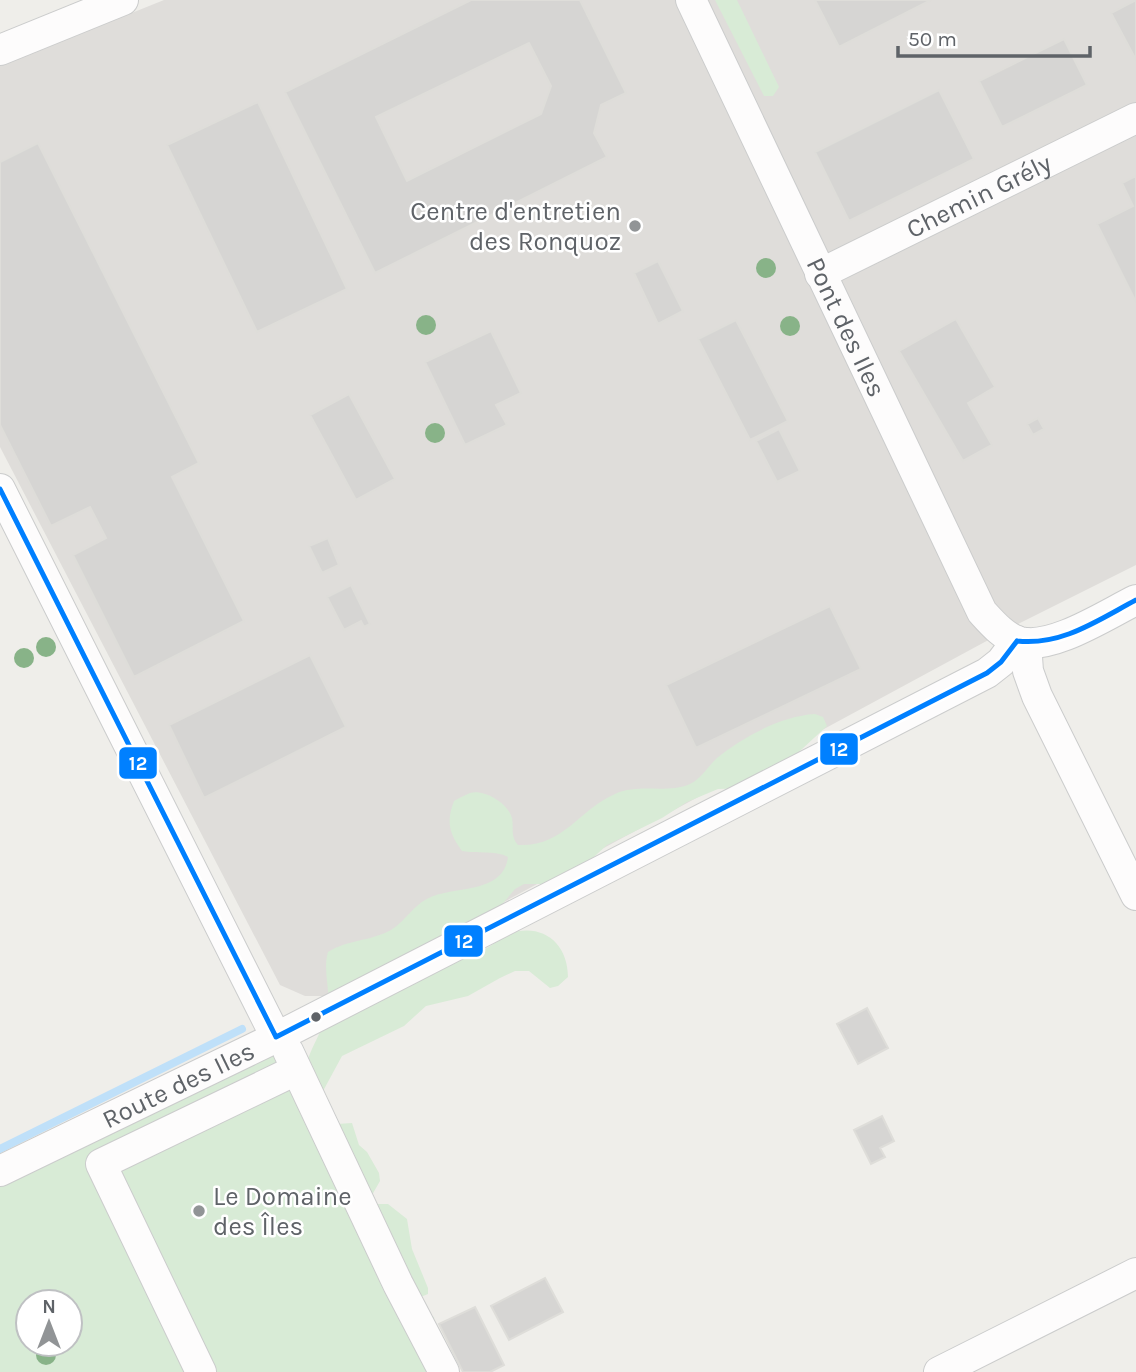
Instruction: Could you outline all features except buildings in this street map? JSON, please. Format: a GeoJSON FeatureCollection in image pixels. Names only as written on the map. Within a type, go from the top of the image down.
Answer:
{"type":"FeatureCollection","features":[{"type":"Feature","properties":{"kind":"street"},"geometry":{"type":"LineString","coordinates":[[0,50],[122,0]]}},
{"type":"Feature","properties":{"kind":"street","name":"Pont des Iles"},"geometry":{"type":"LineString","coordinates":[[691,0],[971,594],[996,627],[1021,642]]}},
{"type":"Feature","properties":{"kind":"street","name":"Chemin Grély"},"geometry":{"type":"LineString","coordinates":[[820,274],[1136,118]]}},
{"type":"Feature","properties":{"kind":"street"},"geometry":{"type":"LineString","coordinates":[[0,489],[296,1070],[444,1372]]}},
{"type":"Feature","properties":{"kind":"street"},"geometry":{"type":"LineString","coordinates":[[1136,600],[1065,635],[1021,642],[1037,696],[1136,895]]}},
{"type":"Feature","properties":{"kind":"street","name":"Route des Iles"},"geometry":{"type":"LineString","coordinates":[[0,1171],[278,1036],[987,673],[1021,642]]}},
{"type":"Feature","properties":{"kind":"street"},"geometry":{"type":"LineString","coordinates":[[201,1372],[102,1164],[296,1070]]}},
{"type":"Feature","properties":{"kind":"street"},"geometry":{"type":"LineString","coordinates":[[939,1372],[1136,1273]]}},
{"type":"Feature","properties":{"kind":"shaded area"},"geometry":{"type":"Polygon","coordinates":[[[164,0],[1136,0],[1136,565],[1020,623],[330,996],[305,996],[280,985],[0,447],[0,66],[164,0]]]}},
{"type":"Feature","properties":{"kind":"green space"},"geometry":{"type":"Polygon","coordinates":[[[715,0],[737,0],[779,87],[773,96],[764,96],[715,0]]]}},
{"type":"Feature","properties":{"kind":"green space","name":"Le Domaine des Îles"},"geometry":{"type":"Polygon","coordinates":[[[815,714],[823,717],[827,726],[775,774],[752,788],[718,789],[687,802],[662,818],[607,845],[574,875],[554,884],[524,884],[515,889],[488,921],[480,946],[485,949],[505,935],[520,931],[541,933],[558,945],[567,965],[568,977],[558,986],[550,988],[529,971],[515,971],[468,996],[426,1006],[404,1026],[342,1056],[316,1104],[322,1125],[352,1123],[359,1145],[367,1152],[379,1173],[380,1181],[372,1195],[374,1204],[388,1204],[407,1219],[412,1249],[428,1294],[403,1304],[414,1315],[434,1317],[438,1372],[0,1372],[0,1177],[262,1051],[306,1065],[327,1013],[328,952],[389,931],[425,900],[488,883],[504,869],[508,857],[462,851],[450,827],[454,801],[476,792],[495,798],[510,812],[513,835],[518,845],[534,844],[559,834],[615,794],[634,789],[672,788],[690,784],[717,758],[738,743],[789,719],[815,714]]]}},
{"type":"Feature","properties":{"kind":"waterway"},"geometry":{"type":"LineString","coordinates":[[0,1149],[242,1029]]}},
{"type":"Feature","properties":{"kind":"transit line","name":"12"},"geometry":{"type":"LineString","coordinates":[[0,489],[276,1037]]}},
{"type":"Feature","properties":{"kind":"transit line","name":"12"},"geometry":{"type":"LineString","coordinates":[[1017,641],[1049,640],[1079,630],[1136,600]]}},
{"type":"Feature","properties":{"kind":"transit line","name":"12"},"geometry":{"type":"LineString","coordinates":[[276,1037],[987,673],[1001,662],[1017,641]]}},
{"type":"Feature","properties":{"kind":"place","name":"Centre d'entretien des Ronquoz"},"geometry":{"type":"Point","coordinates":[635,226]}},
{"type":"Feature","properties":{"kind":"place","name":"Le Domaine des Îles"},"geometry":{"type":"Point","coordinates":[199,1211]}}]}
